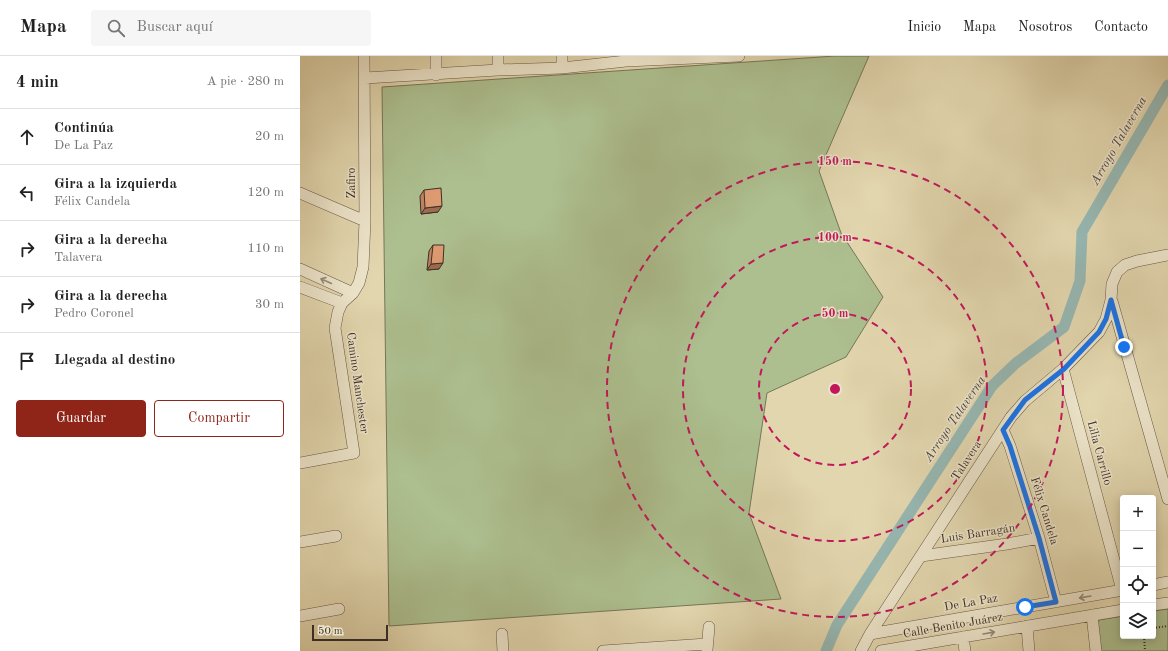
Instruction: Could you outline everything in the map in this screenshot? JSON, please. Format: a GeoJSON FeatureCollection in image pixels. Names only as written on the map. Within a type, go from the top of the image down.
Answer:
{"type":"FeatureCollection","features":[{"type":"Feature","properties":{"kind":"street","name":"Zafiro"},"geometry":{"type":"LineString","coordinates":[[342,304],[353,293],[359,283],[363,267],[365,221],[364,56]]}},
{"type":"Feature","properties":{"kind":"street"},"geometry":{"type":"LineString","coordinates":[[436,56],[436,75]]}},
{"type":"Feature","properties":{"kind":"street"},"geometry":{"type":"LineString","coordinates":[[498,56],[498,70]]}},
{"type":"Feature","properties":{"kind":"street"},"geometry":{"type":"LineString","coordinates":[[562,56],[562,68]]}},
{"type":"Feature","properties":{"kind":"street"},"geometry":{"type":"LineString","coordinates":[[365,78],[436,75],[498,70],[562,68],[626,59],[739,56]]}},
{"type":"Feature","properties":{"kind":"street"},"geometry":{"type":"LineString","coordinates":[[300,193],[365,221]]}},
{"type":"Feature","properties":{"kind":"street","name":"Talavera"},"geometry":{"type":"LineString","coordinates":[[861,651],[870,634],[1003,430],[1025,400],[1064,369],[1099,332],[1106,319],[1111,300],[1112,284],[1117,272],[1125,265],[1137,260],[1168,255]]}},
{"type":"Feature","properties":{"kind":"street"},"geometry":{"type":"LineString","coordinates":[[300,269],[353,293]]}},
{"type":"Feature","properties":{"kind":"street"},"geometry":{"type":"LineString","coordinates":[[300,287],[342,304]]}},
{"type":"Feature","properties":{"kind":"street"},"geometry":{"type":"LineString","coordinates":[[1111,300],[1168,499]]}},
{"type":"Feature","properties":{"kind":"street","name":"Camino Manchester"},"geometry":{"type":"LineString","coordinates":[[300,463],[354,453],[335,328],[336,320],[342,304]]}},
{"type":"Feature","properties":{"kind":"street","name":"Lilia Carrillo"},"geometry":{"type":"LineString","coordinates":[[1064,369],[1120,582]]}},
{"type":"Feature","properties":{"kind":"street","name":"Félix Candela"},"geometry":{"type":"LineString","coordinates":[[1003,430],[1010,446],[1039,538],[1056,602]]}},
{"type":"Feature","properties":{"kind":"street"},"geometry":{"type":"LineString","coordinates":[[300,542],[336,536]]}},
{"type":"Feature","properties":{"kind":"street","name":"Luis Barragán"},"geometry":{"type":"LineString","coordinates":[[921,556],[1039,538]]}},
{"type":"Feature","properties":{"kind":"street"},"geometry":{"type":"LineString","coordinates":[[1156,584],[1168,582]]}},
{"type":"Feature","properties":{"kind":"street","name":"De La Paz"},"geometry":{"type":"LineString","coordinates":[[870,634],[1120,590]]}},
{"type":"Feature","properties":{"kind":"street"},"geometry":{"type":"LineString","coordinates":[[1156,605],[1168,603]]}},
{"type":"Feature","properties":{"kind":"street"},"geometry":{"type":"LineString","coordinates":[[300,616],[339,609]]}},
{"type":"Feature","properties":{"kind":"street","name":"Calle Benito Juárez"},"geometry":{"type":"LineString","coordinates":[[881,651],[898,650],[963,637],[1120,610]]}},
{"type":"Feature","properties":{"kind":"street"},"geometry":{"type":"LineString","coordinates":[[1092,615],[1096,651]]}},
{"type":"Feature","properties":{"kind":"street"},"geometry":{"type":"LineString","coordinates":[[1027,626],[1029,651]]}},
{"type":"Feature","properties":{"kind":"street"},"geometry":{"type":"LineString","coordinates":[[603,651],[707,647],[709,627]]}},
{"type":"Feature","properties":{"kind":"street"},"geometry":{"type":"LineString","coordinates":[[502,634],[503,651]]}},
{"type":"Feature","properties":{"kind":"street"},"geometry":{"type":"LineString","coordinates":[[963,637],[965,651]]}},
{"type":"Feature","properties":{"kind":"path"},"geometry":{"type":"LineString","coordinates":[[1156,628],[1168,626]]}},
{"type":"Feature","properties":{"kind":"path"},"geometry":{"type":"LineString","coordinates":[[1144,639],[1146,651]]}},
{"type":"Feature","properties":{"kind":"green space"},"geometry":{"type":"Polygon","coordinates":[[[835,56],[869,56],[819,171],[841,233],[883,297],[846,357],[767,393],[749,513],[781,599],[389,626],[382,87],[835,56]]]}},
{"type":"Feature","properties":{"kind":"green space"},"geometry":{"type":"Polygon","coordinates":[[[1168,609],[1168,651],[1099,651],[1097,629],[1099,620],[1120,616],[1120,639],[1156,639],[1156,611],[1168,609]]]}},
{"type":"Feature","properties":{"kind":"building"},"geometry":{"type":"Polygon","coordinates":[[[441,188],[442,206],[425,208],[424,190],[441,188]]]}},
{"type":"Feature","properties":{"kind":"building"},"geometry":{"type":"Polygon","coordinates":[[[433,245],[444,245],[443,263],[431,264],[433,245]]]}},
{"type":"Feature","properties":{"kind":"waterway","name":"Arroyo Talaverna"},"geometry":{"type":"LineString","coordinates":[[826,651],[837,625],[992,386],[1016,363],[1064,327],[1080,281],[1082,232],[1168,85]]}},
{"type":"Feature","properties":{"kind":"route"},"geometry":{"type":"LineString","coordinates":[[1025,607],[1056,602],[1039,538],[1010,446],[1003,430],[1011,417],[1025,400],[1064,369],[1099,332],[1106,319],[1111,300],[1124,347]]}}]}
